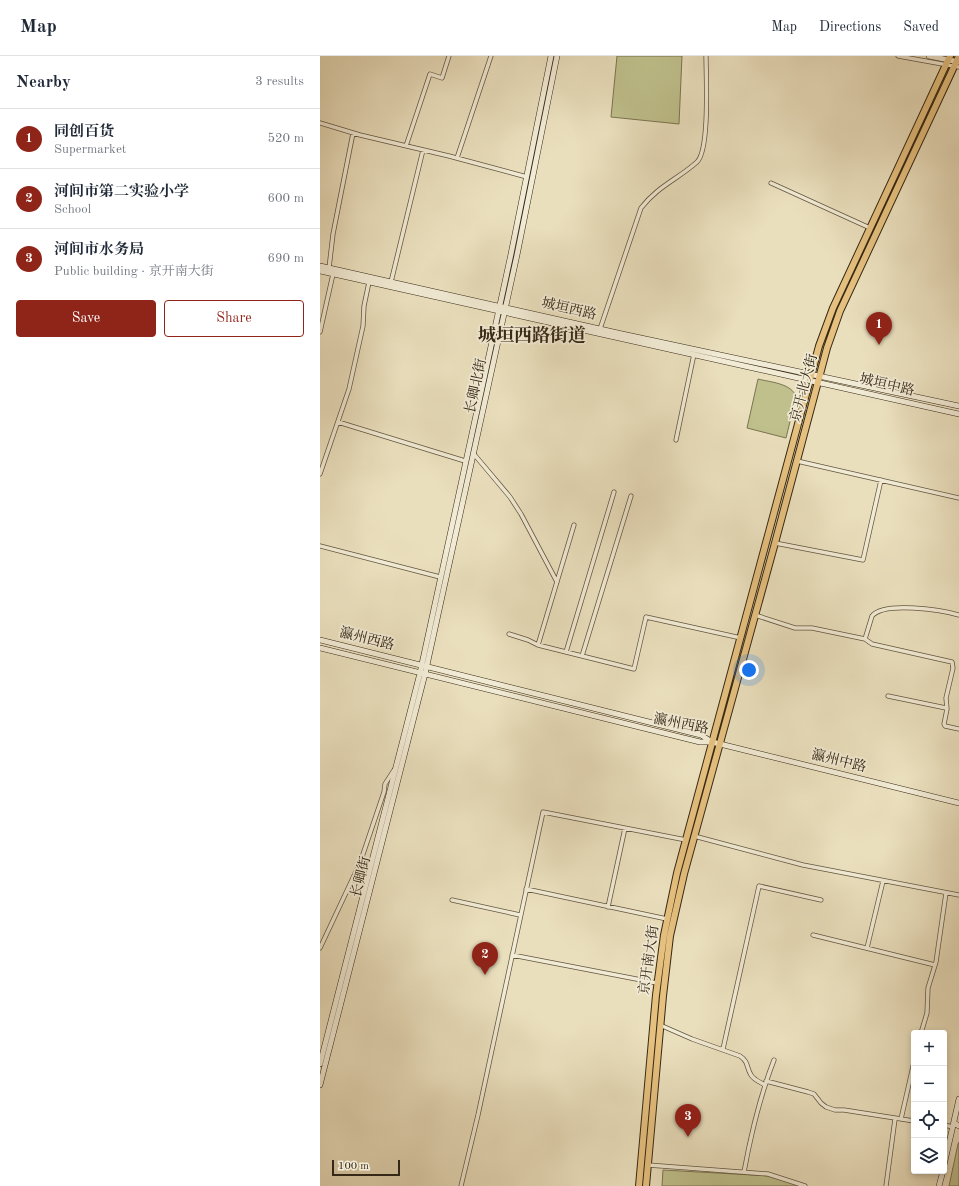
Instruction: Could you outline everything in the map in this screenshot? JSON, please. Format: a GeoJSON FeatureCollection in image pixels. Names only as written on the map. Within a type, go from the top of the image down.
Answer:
{"type":"FeatureCollection","features":[{"type":"Feature","properties":{"kind":"main road","name":"长卿北街"},"geometry":{"type":"LineString","coordinates":[[424,666],[440,577],[527,177],[551,56]]}},
{"type":"Feature","properties":{"kind":"main road","name":"长卿北街"},"geometry":{"type":"LineString","coordinates":[[422,673],[505,310],[557,56]]}},
{"type":"Feature","properties":{"kind":"main road"},"geometry":{"type":"LineString","coordinates":[[930,56],[948,60],[957,60]]}},
{"type":"Feature","properties":{"kind":"main road","name":"京开北大街"},"geometry":{"type":"LineString","coordinates":[[712,742],[811,377],[828,320],[948,60]]}},
{"type":"Feature","properties":{"kind":"main road","name":"京开北大街"},"geometry":{"type":"LineString","coordinates":[[720,744],[830,336],[840,311],[957,60]]}},
{"type":"Feature","properties":{"kind":"main road","name":"城垣西路"},"geometry":{"type":"LineString","coordinates":[[320,266],[694,354],[811,377]]}},
{"type":"Feature","properties":{"kind":"main road","name":"城垣西路"},"geometry":{"type":"LineString","coordinates":[[320,271],[499,308]]}},
{"type":"Feature","properties":{"kind":"main road","name":"城垣西路"},"geometry":{"type":"LineString","coordinates":[[505,310],[600,329],[811,377]]}},
{"type":"Feature","properties":{"kind":"main road","name":"城垣中路"},"geometry":{"type":"LineString","coordinates":[[811,377],[959,414]]}},
{"type":"Feature","properties":{"kind":"main road","name":"城垣中路"},"geometry":{"type":"LineString","coordinates":[[819,379],[959,406]]}},
{"type":"Feature","properties":{"kind":"main road","name":"瀛州西路"},"geometry":{"type":"LineString","coordinates":[[320,640],[702,735],[712,742]]}},
{"type":"Feature","properties":{"kind":"main road","name":"瀛州西路"},"geometry":{"type":"LineString","coordinates":[[320,648],[700,742],[712,742]]}},
{"type":"Feature","properties":{"kind":"main road","name":"长卿街"},"geometry":{"type":"LineString","coordinates":[[320,1064],[396,766],[422,673]]}},
{"type":"Feature","properties":{"kind":"main road","name":"长卿街"},"geometry":{"type":"LineString","coordinates":[[320,1085],[422,673]]}},
{"type":"Feature","properties":{"kind":"main road","name":"瀛州中路"},"geometry":{"type":"LineString","coordinates":[[712,742],[959,803]]}},
{"type":"Feature","properties":{"kind":"main road","name":"京开南大街"},"geometry":{"type":"LineString","coordinates":[[639,1186],[657,983],[667,919],[712,742]]}},
{"type":"Feature","properties":{"kind":"main road","name":"京开南大街"},"geometry":{"type":"LineString","coordinates":[[646,1186],[660,1025],[670,936],[684,874],[720,744]]}},
{"type":"Feature","properties":{"kind":"main road"},"geometry":{"type":"LineString","coordinates":[[947,1155],[956,1124],[959,1099]]}},
{"type":"Feature","properties":{"kind":"main road"},"geometry":{"type":"LineString","coordinates":[[939,1186],[942,1174]]}},
{"type":"Feature","properties":{"kind":"street"},"geometry":{"type":"LineString","coordinates":[[406,146],[430,74],[442,78],[449,56]]}},
{"type":"Feature","properties":{"kind":"street"},"geometry":{"type":"LineString","coordinates":[[457,158],[491,56]]}},
{"type":"Feature","properties":{"kind":"street"},"geometry":{"type":"LineString","coordinates":[[600,329],[641,208],[648,198],[698,161],[702,154],[705,140],[706,56]]}},
{"type":"Feature","properties":{"kind":"street"},"geometry":{"type":"LineString","coordinates":[[898,56],[948,60]]}},
{"type":"Feature","properties":{"kind":"street"},"geometry":{"type":"LineString","coordinates":[[320,123],[353,133],[457,158],[527,177]]}},
{"type":"Feature","properties":{"kind":"street"},"geometry":{"type":"LineString","coordinates":[[329,268],[333,234],[353,133]]}},
{"type":"Feature","properties":{"kind":"street"},"geometry":{"type":"LineString","coordinates":[[391,282],[423,150]]}},
{"type":"Feature","properties":{"kind":"street"},"geometry":{"type":"LineString","coordinates":[[771,183],[870,228]]}},
{"type":"Feature","properties":{"kind":"street"},"geometry":{"type":"LineString","coordinates":[[320,332],[333,274]]}},
{"type":"Feature","properties":{"kind":"street"},"geometry":{"type":"LineString","coordinates":[[320,474],[349,390],[364,326],[364,306],[369,282]]}},
{"type":"Feature","properties":{"kind":"street"},"geometry":{"type":"LineString","coordinates":[[676,440],[694,354]]}},
{"type":"Feature","properties":{"kind":"street"},"geometry":{"type":"LineString","coordinates":[[338,422],[465,462]]}},
{"type":"Feature","properties":{"kind":"street"},"geometry":{"type":"LineString","coordinates":[[473,453],[510,497],[521,514],[557,582]]}},
{"type":"Feature","properties":{"kind":"street"},"geometry":{"type":"LineString","coordinates":[[797,461],[959,498]]}},
{"type":"Feature","properties":{"kind":"street"},"geometry":{"type":"LineString","coordinates":[[775,543],[863,560],[881,480]]}},
{"type":"Feature","properties":{"kind":"street"},"geometry":{"type":"LineString","coordinates":[[566,652],[614,492]]}},
{"type":"Feature","properties":{"kind":"street"},"geometry":{"type":"LineString","coordinates":[[582,656],[631,496]]}},
{"type":"Feature","properties":{"kind":"street"},"geometry":{"type":"LineString","coordinates":[[538,645],[574,525]]}},
{"type":"Feature","properties":{"kind":"street"},"geometry":{"type":"LineString","coordinates":[[320,546],[440,577]]}},
{"type":"Feature","properties":{"kind":"street"},"geometry":{"type":"LineString","coordinates":[[865,639],[872,616],[882,610],[900,608],[931,609],[959,615]]}},
{"type":"Feature","properties":{"kind":"street"},"geometry":{"type":"LineString","coordinates":[[755,615],[794,628],[812,628],[865,639],[872,644],[952,662],[953,668],[946,698],[944,724],[945,726],[959,729]]}},
{"type":"Feature","properties":{"kind":"street"},"geometry":{"type":"LineString","coordinates":[[509,634],[538,645],[634,669],[646,617],[741,638]]}},
{"type":"Feature","properties":{"kind":"street"},"geometry":{"type":"LineString","coordinates":[[888,696],[946,708]]}},
{"type":"Feature","properties":{"kind":"street"},"geometry":{"type":"LineString","coordinates":[[320,948],[360,863],[384,792],[385,784],[396,766]]}},
{"type":"Feature","properties":{"kind":"street"},"geometry":{"type":"LineString","coordinates":[[461,1186],[478,1115],[542,812],[686,840]]}},
{"type":"Feature","properties":{"kind":"street"},"geometry":{"type":"LineString","coordinates":[[608,906],[625,828]]}},
{"type":"Feature","properties":{"kind":"street"},"geometry":{"type":"LineString","coordinates":[[694,836],[780,860],[959,895]]}},
{"type":"Feature","properties":{"kind":"street"},"geometry":{"type":"LineString","coordinates":[[867,948],[883,881]]}},
{"type":"Feature","properties":{"kind":"street"},"geometry":{"type":"LineString","coordinates":[[723,1049],[759,886],[821,900]]}},
{"type":"Feature","properties":{"kind":"street"},"geometry":{"type":"LineString","coordinates":[[526,889],[667,919]]}},
{"type":"Feature","properties":{"kind":"street"},"geometry":{"type":"LineString","coordinates":[[922,1030],[927,1013],[928,988],[935,966],[946,893]]}},
{"type":"Feature","properties":{"kind":"street"},"geometry":{"type":"LineString","coordinates":[[452,900],[520,915]]}},
{"type":"Feature","properties":{"kind":"street"},"geometry":{"type":"LineString","coordinates":[[813,935],[935,966]]}},
{"type":"Feature","properties":{"kind":"street"},"geometry":{"type":"LineString","coordinates":[[512,955],[657,983]]}},
{"type":"Feature","properties":{"kind":"street"},"geometry":{"type":"LineString","coordinates":[[660,1025],[692,1039],[740,1056],[745,1059],[754,1079],[814,1094],[821,1103],[835,1110],[844,1110],[911,1121]]}},
{"type":"Feature","properties":{"kind":"street"},"geometry":{"type":"LineString","coordinates":[[744,1172],[750,1141],[774,1060]]}},
{"type":"Feature","properties":{"kind":"street"},"geometry":{"type":"LineString","coordinates":[[901,1119],[913,1066]]}},
{"type":"Feature","properties":{"kind":"street"},"geometry":{"type":"LineString","coordinates":[[886,1186],[895,1119]]}},
{"type":"Feature","properties":{"kind":"street"},"geometry":{"type":"LineString","coordinates":[[648,1165],[773,1175],[805,1186]]}},
{"type":"Feature","properties":{"kind":"green space"},"geometry":{"type":"Polygon","coordinates":[[[617,56],[682,56],[679,124],[611,117],[617,56]]]}},
{"type":"Feature","properties":{"kind":"green space"},"geometry":{"type":"Polygon","coordinates":[[[758,379],[774,382],[785,386],[794,392],[796,397],[786,438],[747,428],[758,379]]]}},
{"type":"Feature","properties":{"kind":"green space"},"geometry":{"type":"Polygon","coordinates":[[[959,1142],[959,1186],[949,1186],[958,1144],[959,1142]]]}},
{"type":"Feature","properties":{"kind":"green space"},"geometry":{"type":"Polygon","coordinates":[[[663,1170],[770,1176],[800,1186],[662,1186],[663,1170]]]}},
{"type":"Feature","properties":{"kind":"place","name":"同创百货"},"geometry":{"type":"Point","coordinates":[879,345]}},
{"type":"Feature","properties":{"kind":"place","name":"河间市第二实验小学"},"geometry":{"type":"Point","coordinates":[485,975]}},
{"type":"Feature","properties":{"kind":"place","name":"河间市水务局"},"geometry":{"type":"Point","coordinates":[688,1137]}},
{"type":"Feature","properties":{"kind":"district","name":"城垣西路街道"},"geometry":{"type":"Point","coordinates":[532,336]}}]}
